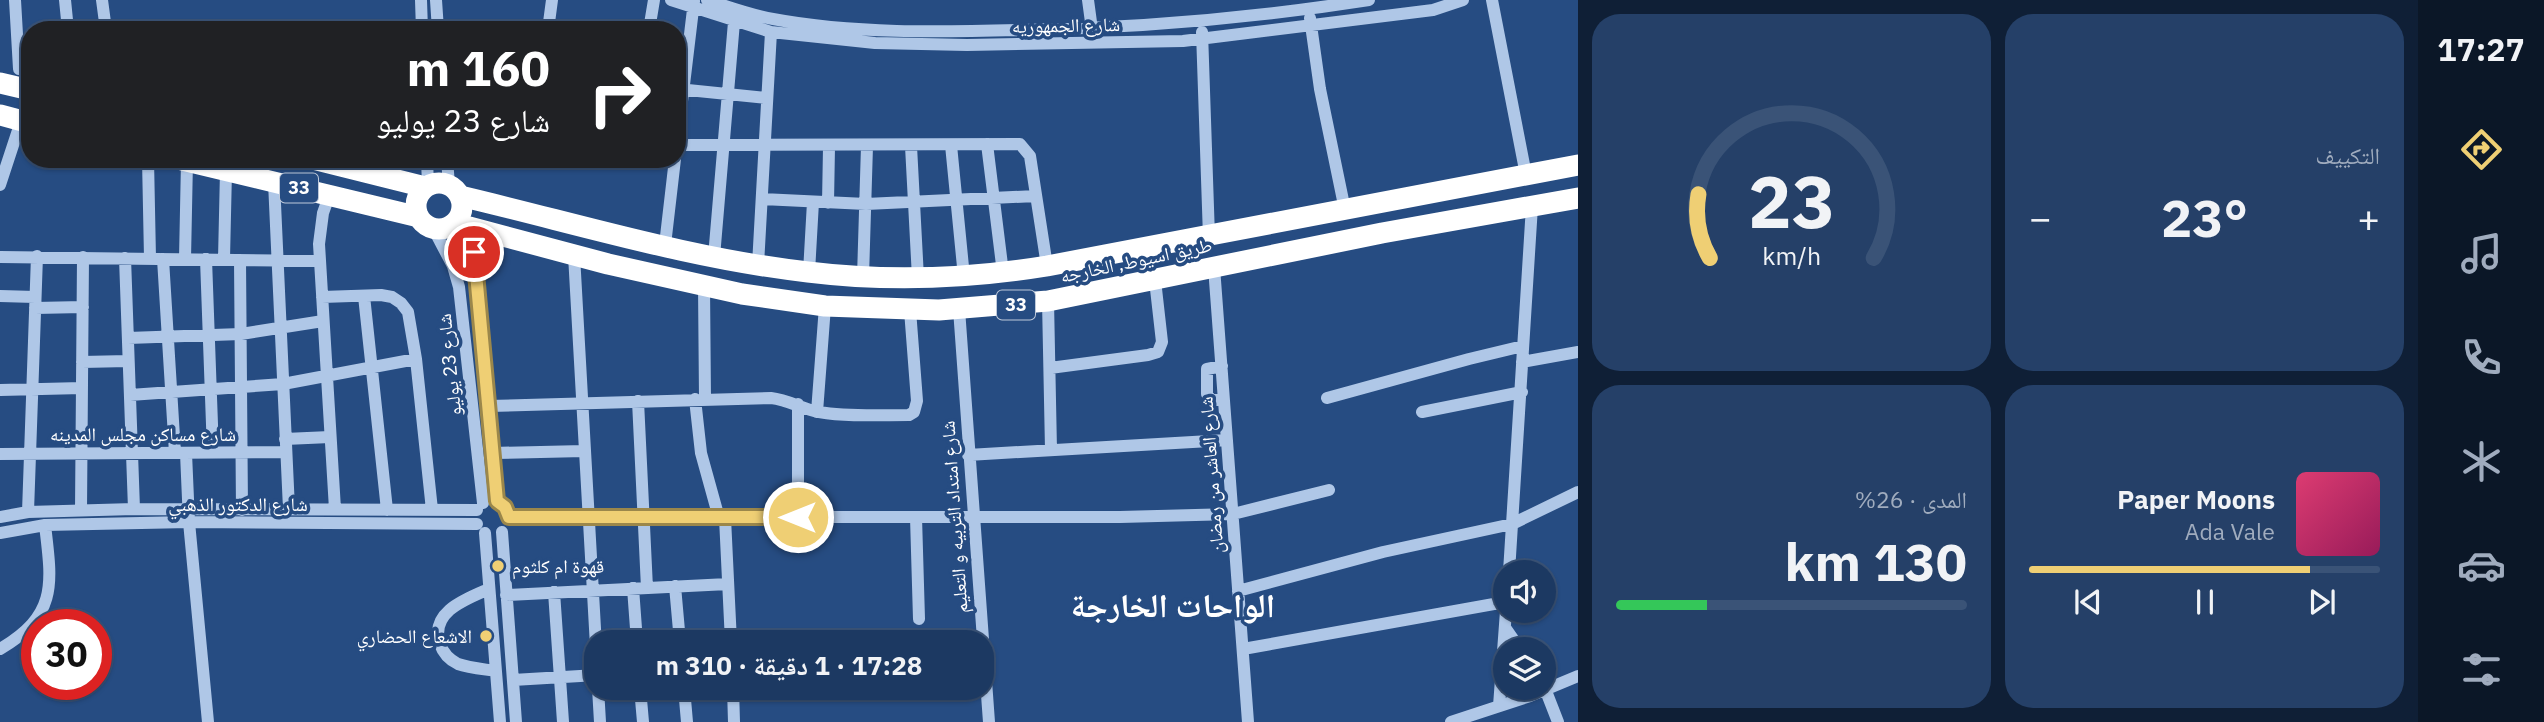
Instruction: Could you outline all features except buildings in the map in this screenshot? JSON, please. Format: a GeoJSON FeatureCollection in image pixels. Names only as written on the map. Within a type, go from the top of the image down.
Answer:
{"type":"FeatureCollection","features":[{"type":"Feature","properties":{"kind":"highway"},"geometry":{"type":"LineString","coordinates":[[0,83],[21,88]]}},
{"type":"Feature","properties":{"kind":"highway","name":"طريق اسيوط, الخارجه"},"geometry":{"type":"LineString","coordinates":[[352,168],[714,257],[808,272],[918,278],[964,277],[1047,267],[1578,164]]}},
{"type":"Feature","properties":{"kind":"highway","name":"طريق اسيوط, الخارجه"},"geometry":{"type":"LineString","coordinates":[[214,168],[704,286],[825,306],[910,310],[959,309],[1048,301],[1382,233],[1578,198]]}},
{"type":"Feature","properties":{"kind":"highway"},"geometry":{"type":"LineString","coordinates":[[440,188],[462,211],[439,224],[416,204],[417,198],[440,188]]}},
{"type":"Feature","properties":{"kind":"street"},"geometry":{"type":"LineString","coordinates":[[15,0],[19,69]]}},
{"type":"Feature","properties":{"kind":"street"},"geometry":{"type":"LineString","coordinates":[[65,0],[67,21]]}},
{"type":"Feature","properties":{"kind":"street"},"geometry":{"type":"LineString","coordinates":[[102,0],[102,21]]}},
{"type":"Feature","properties":{"kind":"street"},"geometry":{"type":"LineString","coordinates":[[421,0],[422,21]]}},
{"type":"Feature","properties":{"kind":"street"},"geometry":{"type":"LineString","coordinates":[[436,0],[437,21]]}},
{"type":"Feature","properties":{"kind":"street"},"geometry":{"type":"LineString","coordinates":[[549,21],[552,0]]}},
{"type":"Feature","properties":{"kind":"street"},"geometry":{"type":"LineString","coordinates":[[650,21],[654,0]]}},
{"type":"Feature","properties":{"kind":"street","name":"شارع الجمهوريه"},"geometry":{"type":"LineString","coordinates":[[671,0],[693,4],[734,22],[771,32],[1093,29],[1202,21],[1369,0]]}},
{"type":"Feature","properties":{"kind":"street","name":"شارع الجمهوريه"},"geometry":{"type":"LineString","coordinates":[[707,0],[772,19],[899,44],[967,45],[1094,44],[1202,39],[1433,10],[1463,0]]}},
{"type":"Feature","properties":{"kind":"street"},"geometry":{"type":"LineString","coordinates":[[1088,0],[1094,44]]}},
{"type":"Feature","properties":{"kind":"street"},"geometry":{"type":"LineString","coordinates":[[1492,0],[1526,175]]}},
{"type":"Feature","properties":{"kind":"street"},"geometry":{"type":"LineString","coordinates":[[686,50],[693,4]]}},
{"type":"Feature","properties":{"kind":"street"},"geometry":{"type":"LineString","coordinates":[[1309,7],[1320,89],[1345,210]]}},
{"type":"Feature","properties":{"kind":"street"},"geometry":{"type":"LineString","coordinates":[[1202,21],[1209,237]]}},
{"type":"Feature","properties":{"kind":"street"},"geometry":{"type":"LineString","coordinates":[[714,257],[734,22]]}},
{"type":"Feature","properties":{"kind":"street"},"geometry":{"type":"LineString","coordinates":[[758,265],[771,32]]}},
{"type":"Feature","properties":{"kind":"street"},"geometry":{"type":"LineString","coordinates":[[967,45],[968,32]]}},
{"type":"Feature","properties":{"kind":"street"},"geometry":{"type":"LineString","coordinates":[[686,90],[767,98]]}},
{"type":"Feature","properties":{"kind":"street"},"geometry":{"type":"LineString","coordinates":[[0,185],[17,120]]}},
{"type":"Feature","properties":{"kind":"street"},"geometry":{"type":"LineString","coordinates":[[686,144],[829,147],[1013,143],[1026,149],[1030,156],[1047,267]]}},
{"type":"Feature","properties":{"kind":"street"},"geometry":{"type":"LineString","coordinates":[[987,144],[1003,273]]}},
{"type":"Feature","properties":{"kind":"street"},"geometry":{"type":"LineString","coordinates":[[951,145],[964,277]]}},
{"type":"Feature","properties":{"kind":"street"},"geometry":{"type":"LineString","coordinates":[[863,277],[867,146]]}},
{"type":"Feature","properties":{"kind":"street"},"geometry":{"type":"LineString","coordinates":[[911,146],[918,278]]}},
{"type":"Feature","properties":{"kind":"street"},"geometry":{"type":"LineString","coordinates":[[828,203],[829,147]]}},
{"type":"Feature","properties":{"kind":"street"},"geometry":{"type":"LineString","coordinates":[[149,168],[156,258],[168,337],[208,722]]}},
{"type":"Feature","properties":{"kind":"street"},"geometry":{"type":"LineString","coordinates":[[183,168],[185,259]]}},
{"type":"Feature","properties":{"kind":"street"},"geometry":{"type":"LineString","coordinates":[[431,168],[440,188]]}},
{"type":"Feature","properties":{"kind":"street"},"geometry":{"type":"LineString","coordinates":[[440,188],[445,168]]}},
{"type":"Feature","properties":{"kind":"street"},"geometry":{"type":"LineString","coordinates":[[665,245],[674,168]]}},
{"type":"Feature","properties":{"kind":"street"},"geometry":{"type":"LineString","coordinates":[[224,260],[226,171]]}},
{"type":"Feature","properties":{"kind":"street"},"geometry":{"type":"LineString","coordinates":[[274,182],[289,509]]}},
{"type":"Feature","properties":{"kind":"street"},"geometry":{"type":"LineString","coordinates":[[329,196],[320,229],[320,261],[335,509]]}},
{"type":"Feature","properties":{"kind":"street"},"geometry":{"type":"LineString","coordinates":[[762,199],[866,204],[1036,196]]}},
{"type":"Feature","properties":{"kind":"street"},"geometry":{"type":"LineString","coordinates":[[808,272],[813,202]]}},
{"type":"Feature","properties":{"kind":"street"},"geometry":{"type":"LineString","coordinates":[[1510,560],[1532,206]]}},
{"type":"Feature","properties":{"kind":"street","name":"شارع 23 يوليو"},"geometry":{"type":"LineString","coordinates":[[439,224],[462,231],[470,240],[474,252],[497,501]]}},
{"type":"Feature","properties":{"kind":"street","name":"شارع 23 يوليو"},"geometry":{"type":"LineString","coordinates":[[439,224],[459,287],[480,507]]}},
{"type":"Feature","properties":{"kind":"street"},"geometry":{"type":"LineString","coordinates":[[574,255],[595,630]]}},
{"type":"Feature","properties":{"kind":"street"},"geometry":{"type":"LineString","coordinates":[[28,512],[37,256]]}},
{"type":"Feature","properties":{"kind":"street"},"geometry":{"type":"LineString","coordinates":[[0,257],[320,261]]}},
{"type":"Feature","properties":{"kind":"street"},"geometry":{"type":"LineString","coordinates":[[81,510],[83,257]]}},
{"type":"Feature","properties":{"kind":"street"},"geometry":{"type":"LineString","coordinates":[[125,258],[134,509]]}},
{"type":"Feature","properties":{"kind":"street"},"geometry":{"type":"LineString","coordinates":[[206,259],[213,452]]}},
{"type":"Feature","properties":{"kind":"street"},"geometry":{"type":"LineString","coordinates":[[240,260],[242,510]]}},
{"type":"Feature","properties":{"kind":"street","name":"شارع العاشر من رمضان"},"geometry":{"type":"LineString","coordinates":[[1214,267],[1248,722]]}},
{"type":"Feature","properties":{"kind":"street"},"geometry":{"type":"LineString","coordinates":[[1050,368],[1158,352],[1162,342],[1155,280]]}},
{"type":"Feature","properties":{"kind":"street"},"geometry":{"type":"LineString","coordinates":[[704,286],[700,399],[702,453],[722,518],[730,630]]}},
{"type":"Feature","properties":{"kind":"street"},"geometry":{"type":"LineString","coordinates":[[322,297],[382,295],[392,297],[408,312],[416,359],[432,510]]}},
{"type":"Feature","properties":{"kind":"street"},"geometry":{"type":"LineString","coordinates":[[0,296],[35,303],[83,307]]}},
{"type":"Feature","properties":{"kind":"street"},"geometry":{"type":"LineString","coordinates":[[364,296],[387,510]]}},
{"type":"Feature","properties":{"kind":"street"},"geometry":{"type":"LineString","coordinates":[[1048,301],[1051,450]]}},
{"type":"Feature","properties":{"kind":"street"},"geometry":{"type":"LineString","coordinates":[[817,412],[825,306]]}},
{"type":"Feature","properties":{"kind":"street","name":"شارع امتداد التربيه و التعليم"},"geometry":{"type":"LineString","coordinates":[[959,309],[989,722]]}},
{"type":"Feature","properties":{"kind":"street"},"geometry":{"type":"LineString","coordinates":[[489,406],[771,398],[817,412],[903,415],[914,412],[917,401],[910,310]]}},
{"type":"Feature","properties":{"kind":"street"},"geometry":{"type":"LineString","coordinates":[[128,338],[241,334],[323,321]]}},
{"type":"Feature","properties":{"kind":"street"},"geometry":{"type":"LineString","coordinates":[[1327,398],[1523,346]]}},
{"type":"Feature","properties":{"kind":"street"},"geometry":{"type":"LineString","coordinates":[[1522,362],[1578,352]]}},
{"type":"Feature","properties":{"kind":"street"},"geometry":{"type":"LineString","coordinates":[[130,395],[283,384],[416,359]]}},
{"type":"Feature","properties":{"kind":"street"},"geometry":{"type":"LineString","coordinates":[[82,362],[128,361]]}},
{"type":"Feature","properties":{"kind":"street"},"geometry":{"type":"LineString","coordinates":[[0,390],[82,388]]}},
{"type":"Feature","properties":{"kind":"street"},"geometry":{"type":"LineString","coordinates":[[1422,412],[1522,392]]}},
{"type":"Feature","properties":{"kind":"street"},"geometry":{"type":"LineString","coordinates":[[638,401],[644,518],[638,630]]}},
{"type":"Feature","properties":{"kind":"street"},"geometry":{"type":"LineString","coordinates":[[797,404],[798,517]]}},
{"type":"Feature","properties":{"kind":"street","name":"شارع مساكن مجلس المدينه"},"geometry":{"type":"LineString","coordinates":[[0,454],[241,452],[330,437]]}},
{"type":"Feature","properties":{"kind":"street"},"geometry":{"type":"LineString","coordinates":[[968,455],[1227,440]]}},
{"type":"Feature","properties":{"kind":"street"},"geometry":{"type":"LineString","coordinates":[[493,453],[584,451]]}},
{"type":"Feature","properties":{"kind":"street"},"geometry":{"type":"LineString","coordinates":[[509,517],[1120,517],[1233,514],[1329,490]]}},
{"type":"Feature","properties":{"kind":"street"},"geometry":{"type":"LineString","coordinates":[[1238,591],[1383,552],[1513,524],[1578,492]]}},
{"type":"Feature","properties":{"kind":"street"},"geometry":{"type":"LineString","coordinates":[[481,528],[496,534],[502,532],[509,522],[505,507],[497,501],[480,507],[481,528],[489,589],[500,722]]}},
{"type":"Feature","properties":{"kind":"street","name":"شارع الدكتور الذهبي"},"geometry":{"type":"LineString","coordinates":[[0,533],[45,525],[242,510],[432,510],[480,507]]}},
{"type":"Feature","properties":{"kind":"street","name":"شارع الدكتور الذهبي"},"geometry":{"type":"LineString","coordinates":[[0,517],[28,512],[134,509],[188,516],[481,528]]}},
{"type":"Feature","properties":{"kind":"street"},"geometry":{"type":"LineString","coordinates":[[916,517],[919,619]]}},
{"type":"Feature","properties":{"kind":"street"},"geometry":{"type":"LineString","coordinates":[[0,649],[16,639],[46,606],[50,568],[45,525]]}},
{"type":"Feature","properties":{"kind":"street"},"geometry":{"type":"LineString","coordinates":[[502,532],[516,722]]}},
{"type":"Feature","properties":{"kind":"street"},"geometry":{"type":"LineString","coordinates":[[506,595],[728,584]]}},
{"type":"Feature","properties":{"kind":"street"},"geometry":{"type":"LineString","coordinates":[[675,586],[679,630]]}},
{"type":"Feature","properties":{"kind":"street"},"geometry":{"type":"LineString","coordinates":[[489,589],[451,607],[444,615],[438,636],[440,647],[455,663],[496,671]]}},
{"type":"Feature","properties":{"kind":"street"},"geometry":{"type":"LineString","coordinates":[[554,592],[563,722]]}},
{"type":"Feature","properties":{"kind":"street"},"geometry":{"type":"LineString","coordinates":[[1243,649],[1493,604]]}},
{"type":"Feature","properties":{"kind":"street"},"geometry":{"type":"LineString","coordinates":[[1499,706],[1506,623]]}},
{"type":"Feature","properties":{"kind":"street"},"geometry":{"type":"LineString","coordinates":[[1506,629],[1512,637]]}},
{"type":"Feature","properties":{"kind":"street"},"geometry":{"type":"LineString","coordinates":[[513,680],[584,676]]}},
{"type":"Feature","properties":{"kind":"street"},"geometry":{"type":"LineString","coordinates":[[1556,684],[1578,676]]}},
{"type":"Feature","properties":{"kind":"street"},"geometry":{"type":"LineString","coordinates":[[599,700],[600,722]]}},
{"type":"Feature","properties":{"kind":"street"},"geometry":{"type":"LineString","coordinates":[[641,700],[643,722]]}},
{"type":"Feature","properties":{"kind":"street"},"geometry":{"type":"LineString","coordinates":[[685,700],[687,722]]}},
{"type":"Feature","properties":{"kind":"street"},"geometry":{"type":"LineString","coordinates":[[733,700],[734,722]]}},
{"type":"Feature","properties":{"kind":"street"},"geometry":{"type":"LineString","coordinates":[[1451,722],[1514,700]]}},
{"type":"Feature","properties":{"kind":"street"},"geometry":{"type":"LineString","coordinates":[[1550,700],[1558,722]]}},
{"type":"Feature","properties":{"kind":"place","name":"قهوة ام كلثوم"},"geometry":{"type":"Point","coordinates":[498,566]}},
{"type":"Feature","properties":{"kind":"place","name":"الاشعاع الحضاري"},"geometry":{"type":"Point","coordinates":[486,636]}},
{"type":"Feature","properties":{"kind":"district","name":"الواحات الخارجة"},"geometry":{"type":"Point","coordinates":[1173,605]}},
{"type":"Feature","properties":{"kind":"route"},"geometry":{"type":"LineString","coordinates":[[474,252],[497,501],[505,507],[509,517],[798,517]]}}]}
